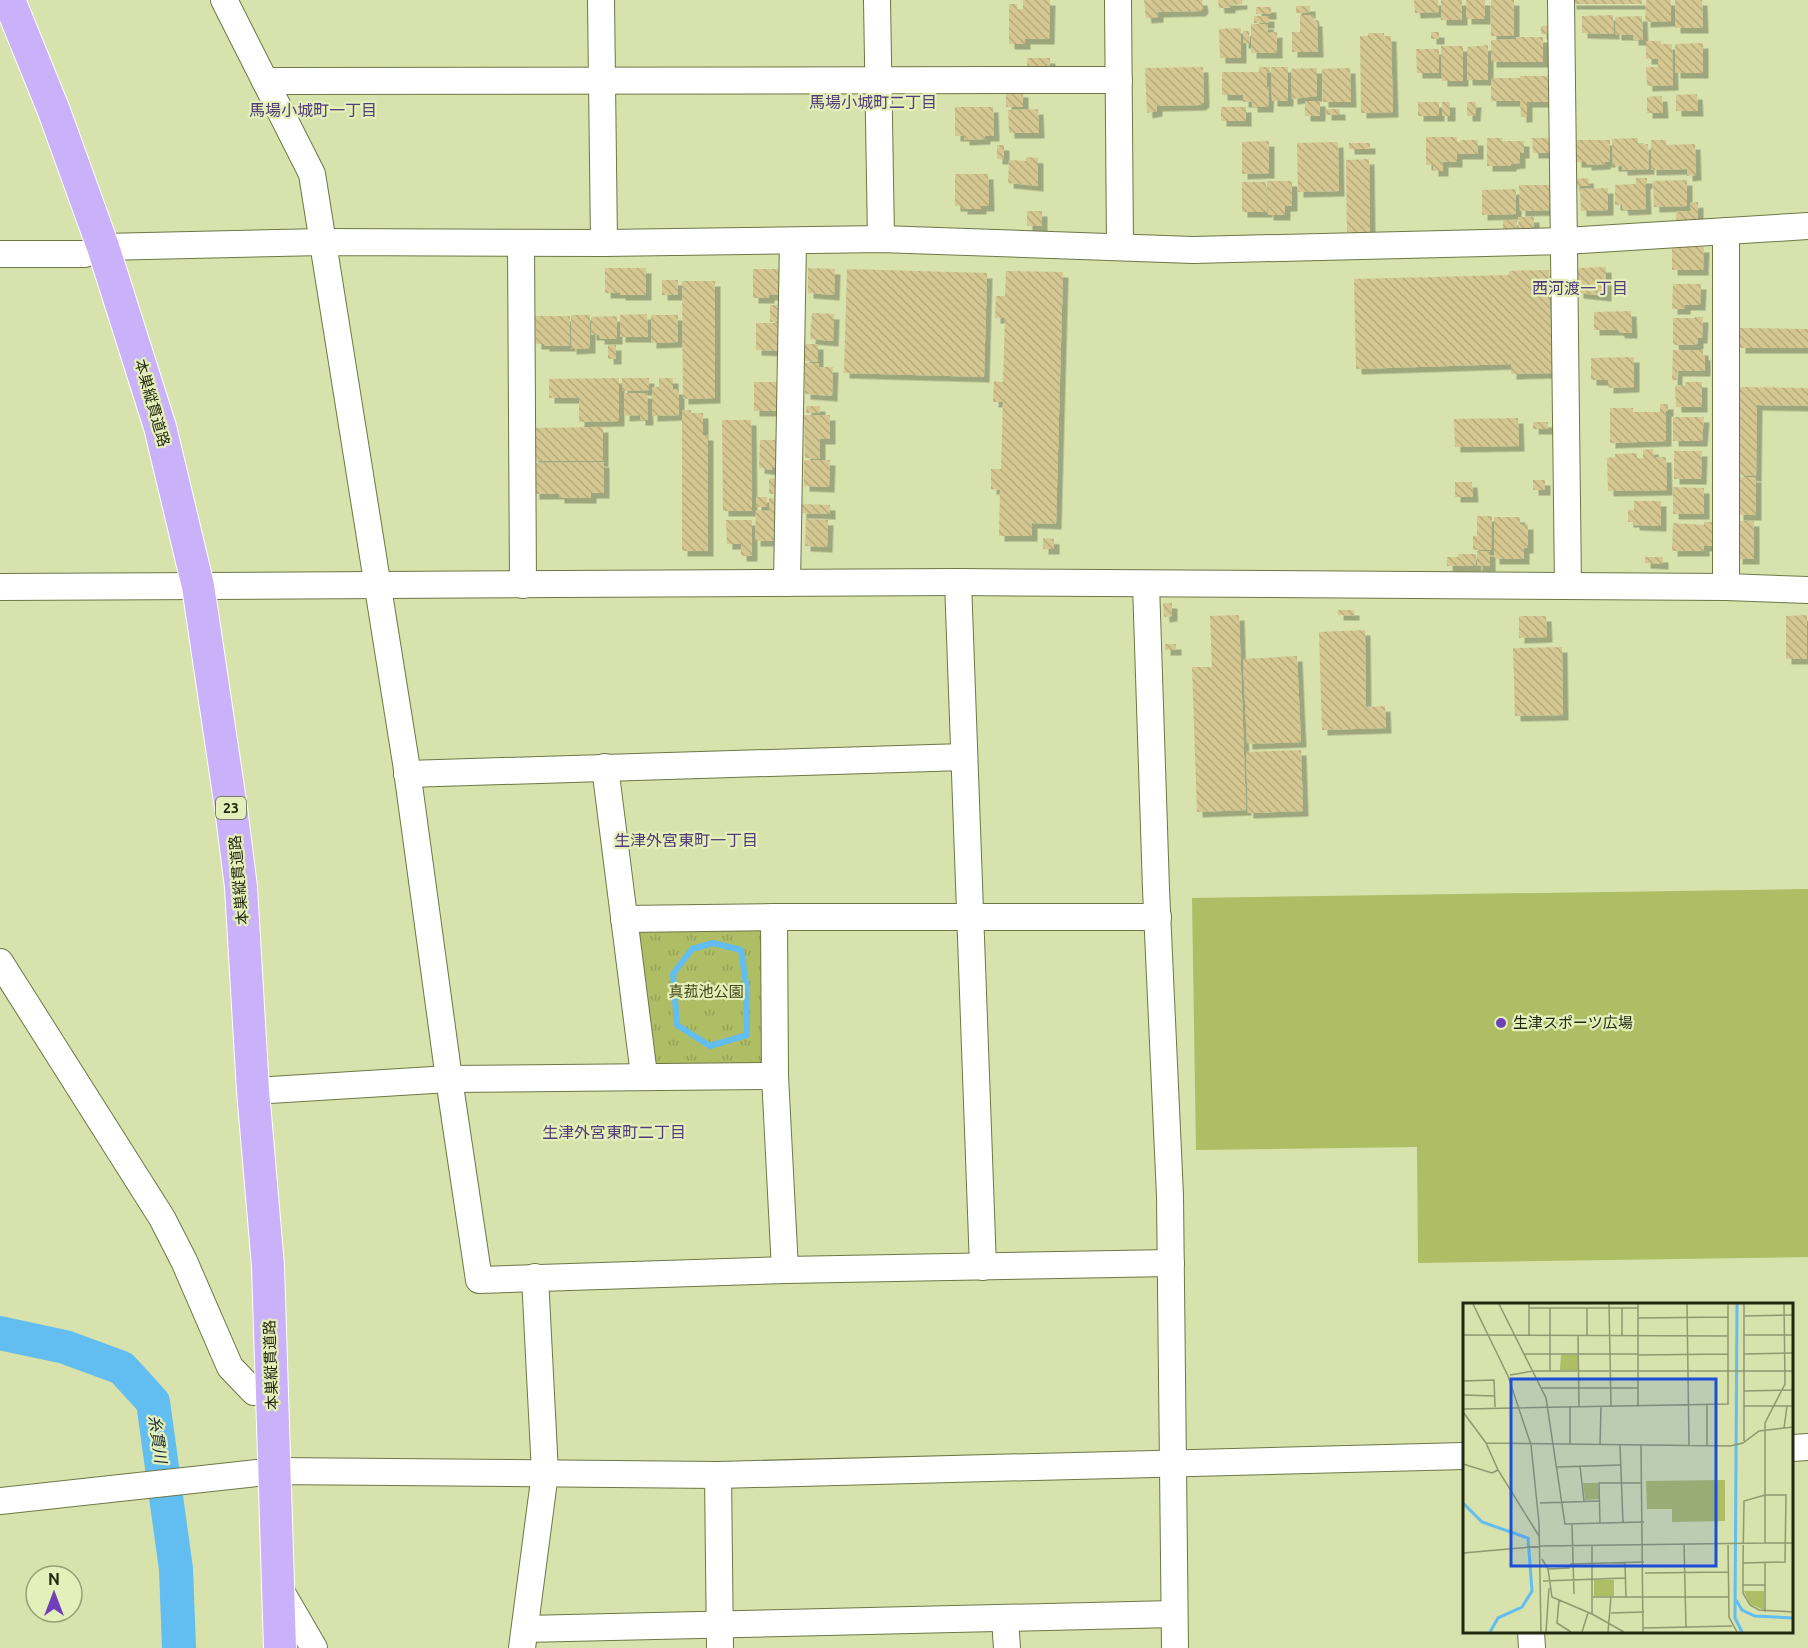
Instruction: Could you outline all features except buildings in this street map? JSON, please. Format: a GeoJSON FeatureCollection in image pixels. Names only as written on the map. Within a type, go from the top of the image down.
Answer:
{"type":"FeatureCollection","features":[{"type":"Feature","properties":{"kind":"main road","name":"本巣縦貫道路"},"geometry":{"type":"LineString","coordinates":[[9,0],[54,111],[94,250]]}},
{"type":"Feature","properties":{"kind":"main road","name":"本巣縦貫道路"},"geometry":{"type":"LineString","coordinates":[[0,30],[94,250],[155,408],[189,586],[241,887],[253,1090],[268,1266],[264,1648]]}},
{"type":"Feature","properties":{"kind":"main road","name":"本巣縦貫道路"},"geometry":{"type":"LineString","coordinates":[[189,586],[222,889],[234,1092],[249,1267],[254,1392],[266,1472],[278,1586],[280,1648]]}},
{"type":"Feature","properties":{"kind":"street"},"geometry":{"type":"LineString","coordinates":[[224,0],[312,174],[407,774],[479,1280],[785,1270],[1171,1263]]}},
{"type":"Feature","properties":{"kind":"street"},"geometry":{"type":"LineString","coordinates":[[601,0],[604,243]]}},
{"type":"Feature","properties":{"kind":"street"},"geometry":{"type":"LineString","coordinates":[[877,0],[881,240]]}},
{"type":"Feature","properties":{"kind":"street"},"geometry":{"type":"LineString","coordinates":[[1118,0],[1120,247]]}},
{"type":"Feature","properties":{"kind":"street"},"geometry":{"type":"LineString","coordinates":[[1561,0],[1568,586]]}},
{"type":"Feature","properties":{"kind":"street"},"geometry":{"type":"LineString","coordinates":[[266,81],[1119,80]]}},
{"type":"Feature","properties":{"kind":"street"},"geometry":{"type":"LineString","coordinates":[[0,254],[323,242],[604,243],[881,240],[1192,250],[1565,241],[1808,226]]}},
{"type":"Feature","properties":{"kind":"street"},"geometry":{"type":"LineString","coordinates":[[1726,231],[1726,587]]}},
{"type":"Feature","properties":{"kind":"street"},"geometry":{"type":"LineString","coordinates":[[787,583],[793,241]]}},
{"type":"Feature","properties":{"kind":"street"},"geometry":{"type":"LineString","coordinates":[[521,243],[523,585]]}},
{"type":"Feature","properties":{"kind":"street"},"geometry":{"type":"LineString","coordinates":[[0,587],[958,582],[1726,587],[1808,590]]}},
{"type":"Feature","properties":{"kind":"street"},"geometry":{"type":"LineString","coordinates":[[958,582],[983,1267]]}},
{"type":"Feature","properties":{"kind":"street"},"geometry":{"type":"LineString","coordinates":[[1146,584],[1170,1196],[1175,1648]]}},
{"type":"Feature","properties":{"kind":"street"},"geometry":{"type":"LineString","coordinates":[[407,774],[964,757]]}},
{"type":"Feature","properties":{"kind":"street"},"geometry":{"type":"LineString","coordinates":[[605,767],[644,1075]]}},
{"type":"Feature","properties":{"kind":"street"},"geometry":{"type":"LineString","coordinates":[[774,917],[775,1076],[785,1270]]}},
{"type":"Feature","properties":{"kind":"street"},"geometry":{"type":"LineString","coordinates":[[624,919],[1158,917]]}},
{"type":"Feature","properties":{"kind":"street"},"geometry":{"type":"LineString","coordinates":[[0,962],[162,1218],[184,1261],[230,1367],[254,1392]]}},
{"type":"Feature","properties":{"kind":"street"},"geometry":{"type":"LineString","coordinates":[[253,1090],[449,1079],[644,1075],[775,1076]]}},
{"type":"Feature","properties":{"kind":"street"},"geometry":{"type":"LineString","coordinates":[[535,1277],[544,1473],[523,1639],[721,1637],[976,1618],[1174,1614]]}},
{"type":"Feature","properties":{"kind":"street"},"geometry":{"type":"LineString","coordinates":[[1793,1448],[1808,1447]]}},
{"type":"Feature","properties":{"kind":"street"},"geometry":{"type":"LineString","coordinates":[[0,1501],[266,1472],[718,1475],[1463,1456]]}},
{"type":"Feature","properties":{"kind":"street"},"geometry":{"type":"LineString","coordinates":[[718,1475],[721,1637]]}},
{"type":"Feature","properties":{"kind":"street"},"geometry":{"type":"LineString","coordinates":[[278,1586],[314,1648]]}},
{"type":"Feature","properties":{"kind":"street"},"geometry":{"type":"LineString","coordinates":[[1005,1619],[1006,1648]]}},
{"type":"Feature","properties":{"kind":"street"},"geometry":{"type":"LineString","coordinates":[[1531,1633],[1532,1648]]}},
{"type":"Feature","properties":{"kind":"green space","name":"生津スポーツ広場"},"geometry":{"type":"Polygon","coordinates":[[[1808,889],[1808,1257],[1418,1263],[1417,1147],[1196,1150],[1192,898],[1808,889]]]}},
{"type":"Feature","properties":{"kind":"green space","name":"真菰池公園"},"geometry":{"type":"Polygon","coordinates":[[[767,921],[773,1063],[649,1065],[635,922],[767,921]]]}},
{"type":"Feature","properties":{"kind":"waterway"},"geometry":{"type":"LineString","coordinates":[[713,943],[741,950],[746,984],[747,1035],[710,1046],[677,1025],[673,974],[692,949],[713,943]]}},
{"type":"Feature","properties":{"kind":"waterway","name":"糸貫川"},"geometry":{"type":"LineString","coordinates":[[0,1333],[65,1347],[122,1368],[153,1402],[176,1569],[179,1648]]}},
{"type":"Feature","properties":{"kind":"place","name":"生津スポーツ広場"},"geometry":{"type":"Point","coordinates":[1501,1023]}},
{"type":"Feature","properties":{"kind":"district","name":"馬場小城町二丁目"},"geometry":{"type":"Point","coordinates":[873,102]}},
{"type":"Feature","properties":{"kind":"district","name":"馬場小城町一丁目"},"geometry":{"type":"Point","coordinates":[313,110]}},
{"type":"Feature","properties":{"kind":"district","name":"西河渡一丁目"},"geometry":{"type":"Point","coordinates":[1580,288]}},
{"type":"Feature","properties":{"kind":"district","name":"生津外宮東町一丁目"},"geometry":{"type":"Point","coordinates":[686,840]}},
{"type":"Feature","properties":{"kind":"district","name":"生津外宮東町二丁目"},"geometry":{"type":"Point","coordinates":[614,1132]}}]}
